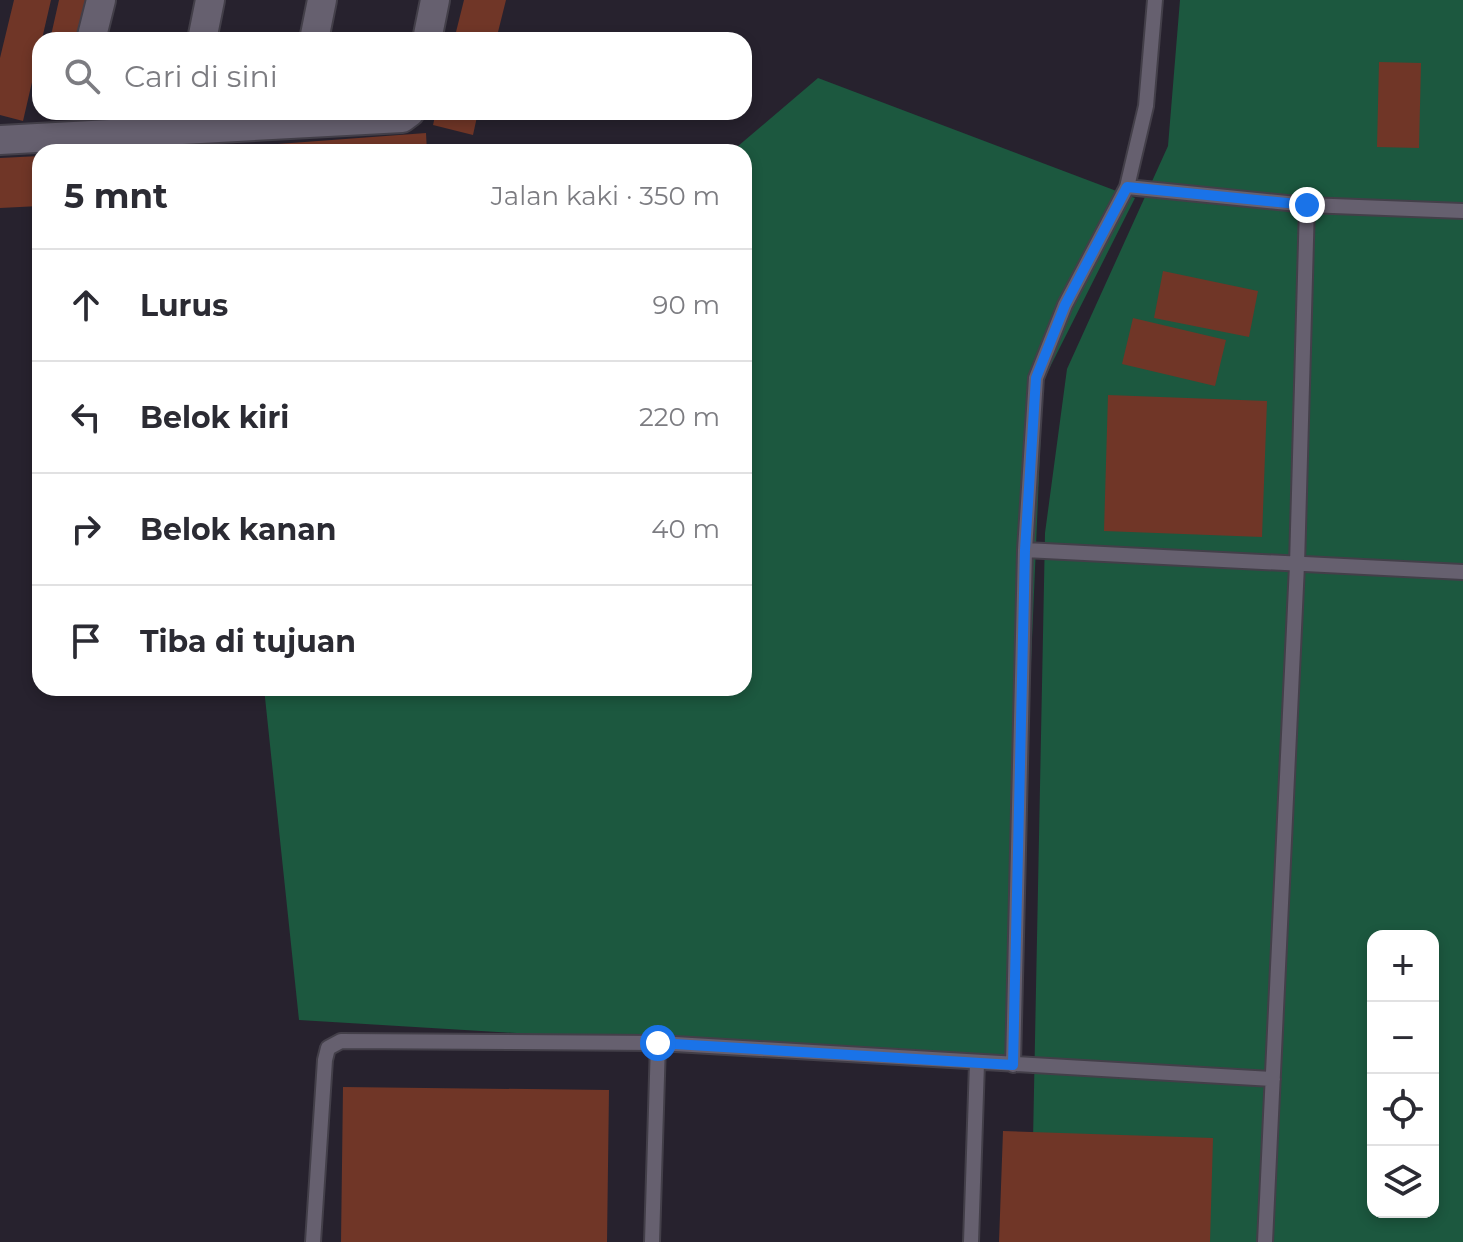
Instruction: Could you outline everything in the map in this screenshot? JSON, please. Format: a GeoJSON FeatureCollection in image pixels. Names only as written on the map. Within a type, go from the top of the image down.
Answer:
{"type":"FeatureCollection","features":[{"type":"Feature","properties":{"kind":"street"},"geometry":{"type":"LineString","coordinates":[[93,32],[101,0]]}},
{"type":"Feature","properties":{"kind":"street"},"geometry":{"type":"LineString","coordinates":[[204,32],[210,0]]}},
{"type":"Feature","properties":{"kind":"street"},"geometry":{"type":"LineString","coordinates":[[316,32],[322,0]]}},
{"type":"Feature","properties":{"kind":"street"},"geometry":{"type":"LineString","coordinates":[[429,32],[435,0]]}},
{"type":"Feature","properties":{"kind":"street"},"geometry":{"type":"LineString","coordinates":[[0,140],[70,125],[241,120]]}},
{"type":"Feature","properties":{"kind":"lane"},"geometry":{"type":"LineString","coordinates":[[1013,1065],[1025,550],[1036,378],[1065,305],[1127,187],[1146,106],[1155,0]]}},
{"type":"Feature","properties":{"kind":"lane"},"geometry":{"type":"LineString","coordinates":[[1127,187],[1307,205],[1463,211]]}},
{"type":"Feature","properties":{"kind":"lane"},"geometry":{"type":"LineString","coordinates":[[1265,1242],[1297,565],[1307,205]]}},
{"type":"Feature","properties":{"kind":"lane"},"geometry":{"type":"LineString","coordinates":[[1025,550],[1463,572]]}},
{"type":"Feature","properties":{"kind":"lane"},"geometry":{"type":"LineString","coordinates":[[313,1242],[325,1060],[328,1048],[334,1044],[658,1043],[1273,1079]]}},
{"type":"Feature","properties":{"kind":"lane"},"geometry":{"type":"LineString","coordinates":[[652,1242],[658,1043]]}},
{"type":"Feature","properties":{"kind":"lane"},"geometry":{"type":"LineString","coordinates":[[971,1242],[977,1063]]}},
{"type":"Feature","properties":{"kind":"green space"},"geometry":{"type":"Polygon","coordinates":[[[1180,0],[1463,0],[1463,1242],[1031,1242],[1045,533],[1067,369],[1168,146],[1180,0]]]}},
{"type":"Feature","properties":{"kind":"green space"},"geometry":{"type":"Polygon","coordinates":[[[818,78],[1135,198],[1043,381],[1014,1063],[299,1020],[265,696],[752,696],[752,144],[740,144],[818,78]]]}},
{"type":"Feature","properties":{"kind":"building"},"geometry":{"type":"Polygon","coordinates":[[[14,0],[51,0],[44,32],[32,32],[32,82],[23,121],[0,115],[0,58],[14,0]]]}},
{"type":"Feature","properties":{"kind":"building"},"geometry":{"type":"Polygon","coordinates":[[[59,0],[94,0],[87,32],[52,32],[59,0]]]}},
{"type":"Feature","properties":{"kind":"building"},"geometry":{"type":"Polygon","coordinates":[[[464,0],[506,0],[498,32],[456,32],[464,0]]]}},
{"type":"Feature","properties":{"kind":"building"},"geometry":{"type":"Polygon","coordinates":[[[1379,62],[1421,63],[1419,148],[1377,147],[1379,62]]]}},
{"type":"Feature","properties":{"kind":"building"},"geometry":{"type":"Polygon","coordinates":[[[434,120],[476,120],[473,135],[433,125],[434,120]]]}},
{"type":"Feature","properties":{"kind":"building"},"geometry":{"type":"Polygon","coordinates":[[[426,133],[427,144],[277,144],[426,133]]]}},
{"type":"Feature","properties":{"kind":"building"},"geometry":{"type":"Polygon","coordinates":[[[32,156],[32,206],[0,208],[0,158],[32,156]]]}},
{"type":"Feature","properties":{"kind":"building"},"geometry":{"type":"Polygon","coordinates":[[[1163,271],[1258,291],[1249,337],[1154,318],[1163,271]]]}},
{"type":"Feature","properties":{"kind":"building"},"geometry":{"type":"Polygon","coordinates":[[[1133,318],[1226,340],[1215,386],[1122,364],[1133,318]]]}},
{"type":"Feature","properties":{"kind":"building"},"geometry":{"type":"Polygon","coordinates":[[[1108,395],[1267,401],[1262,537],[1104,531],[1108,395]]]}},
{"type":"Feature","properties":{"kind":"building"},"geometry":{"type":"Polygon","coordinates":[[[343,1087],[609,1090],[607,1242],[341,1242],[343,1087]]]}},
{"type":"Feature","properties":{"kind":"building"},"geometry":{"type":"Polygon","coordinates":[[[1003,1131],[1213,1138],[1210,1242],[999,1242],[1003,1131]]]}},
{"type":"Feature","properties":{"kind":"route"},"geometry":{"type":"LineString","coordinates":[[658,1043],[1013,1065],[1025,550],[1036,378],[1065,305],[1127,187],[1307,205]]}}]}
